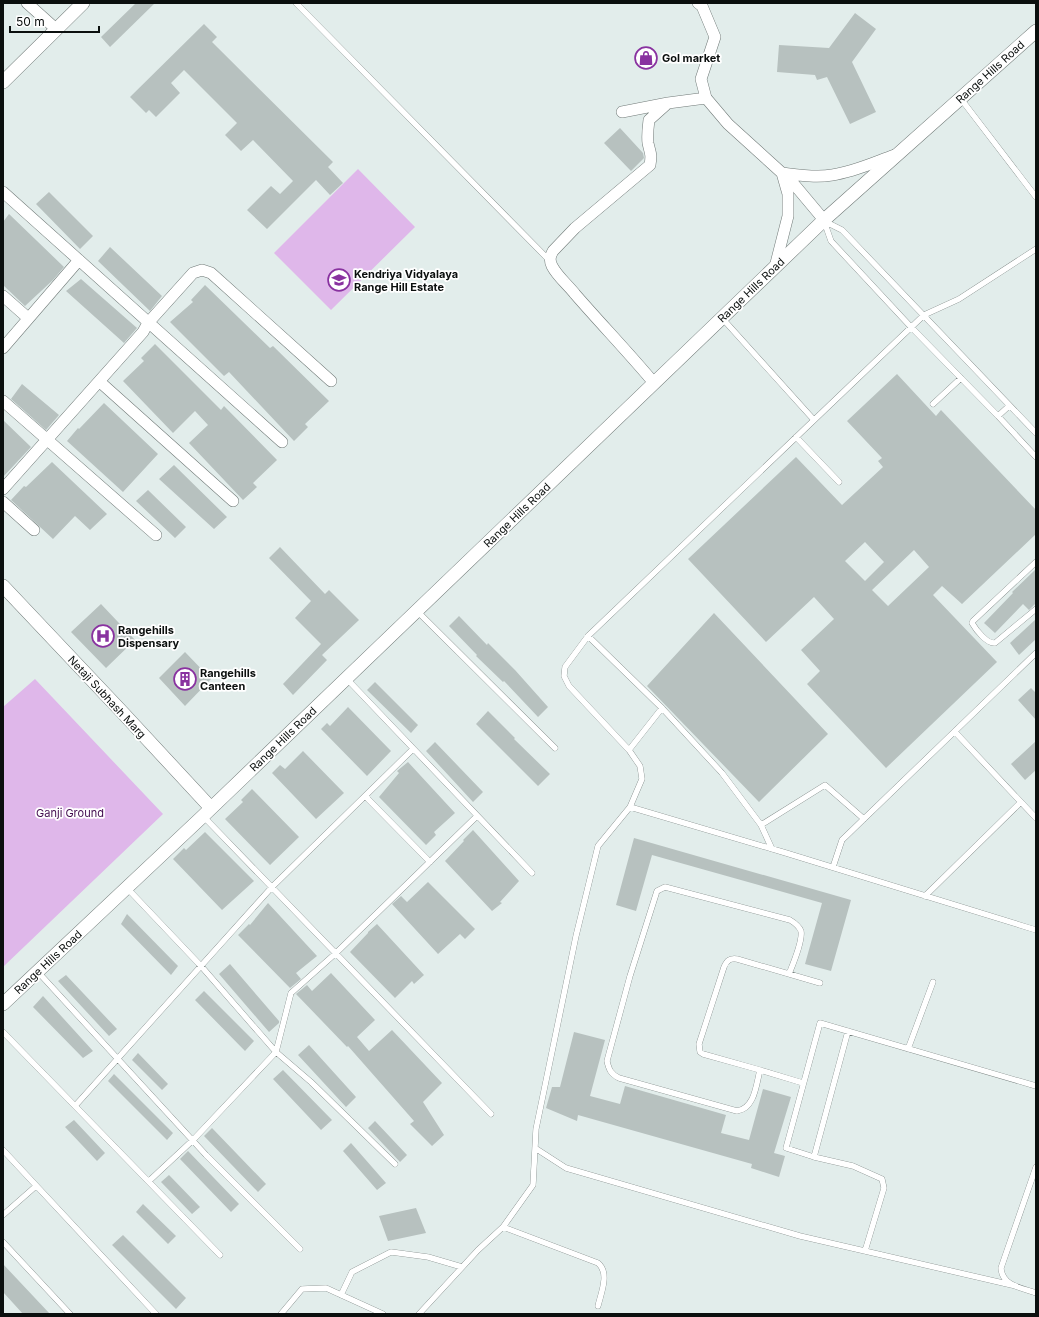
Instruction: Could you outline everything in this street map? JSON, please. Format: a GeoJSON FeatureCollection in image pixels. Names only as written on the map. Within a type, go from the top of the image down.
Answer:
{"type":"FeatureCollection","features":[{"type":"Feature","properties":{"kind":"street"},"geometry":{"type":"LineString","coordinates":[[27,3],[56,29]]}},
{"type":"Feature","properties":{"kind":"street"},"geometry":{"type":"LineString","coordinates":[[3,82],[83,3]]}},
{"type":"Feature","properties":{"kind":"street"},"geometry":{"type":"LineString","coordinates":[[698,3],[702,6],[715,37],[701,79],[706,98],[728,124],[793,183],[824,220]]}},
{"type":"Feature","properties":{"kind":"street","name":"Range Hills Road"},"geometry":{"type":"LineString","coordinates":[[3,1004],[207,812],[824,220],[1036,30]]}},
{"type":"Feature","properties":{"kind":"street"},"geometry":{"type":"LineString","coordinates":[[622,112],[668,103],[706,98]]}},
{"type":"Feature","properties":{"kind":"street"},"geometry":{"type":"LineString","coordinates":[[654,383],[629,353],[587,308],[552,266],[550,260],[552,251],[575,228],[650,165],[652,155],[648,144],[647,132],[649,120],[668,103]]}},
{"type":"Feature","properties":{"kind":"street"},"geometry":{"type":"LineString","coordinates":[[782,173],[804,175],[844,173],[899,153]]}},
{"type":"Feature","properties":{"kind":"street"},"geometry":{"type":"LineString","coordinates":[[775,267],[788,216],[788,194],[782,173]]}},
{"type":"Feature","properties":{"kind":"street"},"geometry":{"type":"LineString","coordinates":[[3,192],[282,442]]}},
{"type":"Feature","properties":{"kind":"street"},"geometry":{"type":"LineString","coordinates":[[3,348],[79,260]]}},
{"type":"Feature","properties":{"kind":"street"},"geometry":{"type":"LineString","coordinates":[[3,489],[144,332],[148,323],[193,273],[202,270],[210,273],[331,381]]}},
{"type":"Feature","properties":{"kind":"street"},"geometry":{"type":"LineString","coordinates":[[3,296],[28,318]]}},
{"type":"Feature","properties":{"kind":"street"},"geometry":{"type":"LineString","coordinates":[[100,382],[233,500]]}},
{"type":"Feature","properties":{"kind":"street"},"geometry":{"type":"LineString","coordinates":[[3,401],[156,535]]}},
{"type":"Feature","properties":{"kind":"street"},"geometry":{"type":"LineString","coordinates":[[3,502],[34,530]]}},
{"type":"Feature","properties":{"kind":"street","name":"Netaji Subhash Marg"},"geometry":{"type":"LineString","coordinates":[[3,586],[123,713],[207,812]]}},
{"type":"Feature","properties":{"kind":"lane"},"geometry":{"type":"LineString","coordinates":[[296,3],[550,260]]}},
{"type":"Feature","properties":{"kind":"lane"},"geometry":{"type":"LineString","coordinates":[[960,98],[1036,197]]}},
{"type":"Feature","properties":{"kind":"lane"},"geometry":{"type":"LineString","coordinates":[[824,220],[842,230],[1036,433]]}},
{"type":"Feature","properties":{"kind":"lane"},"geometry":{"type":"LineString","coordinates":[[824,220],[831,241],[998,416],[1036,458]]}},
{"type":"Feature","properties":{"kind":"lane"},"geometry":{"type":"LineString","coordinates":[[419,1314],[462,1267],[503,1227],[533,1185],[536,1130],[576,936],[598,846],[630,807],[642,779],[640,766],[629,750],[569,686],[564,676],[565,667],[588,636],[924,315],[960,299],[1036,248]]}},
{"type":"Feature","properties":{"kind":"lane"},"geometry":{"type":"LineString","coordinates":[[722,318],[814,420]]}},
{"type":"Feature","properties":{"kind":"lane"},"geometry":{"type":"LineString","coordinates":[[933,404],[961,378]]}},
{"type":"Feature","properties":{"kind":"lane"},"geometry":{"type":"LineString","coordinates":[[998,416],[1009,406]]}},
{"type":"Feature","properties":{"kind":"lane"},"geometry":{"type":"LineString","coordinates":[[796,437],[839,482]]}},
{"type":"Feature","properties":{"kind":"lane"},"geometry":{"type":"LineString","coordinates":[[1036,562],[972,623],[988,642],[993,644],[1036,609]]}},
{"type":"Feature","properties":{"kind":"lane"},"geometry":{"type":"LineString","coordinates":[[417,611],[555,748]]}},
{"type":"Feature","properties":{"kind":"lane"},"geometry":{"type":"LineString","coordinates":[[588,636],[662,708],[722,773],[761,825],[772,849]]}},
{"type":"Feature","properties":{"kind":"lane"},"geometry":{"type":"LineString","coordinates":[[833,867],[842,840],[1036,653]]}},
{"type":"Feature","properties":{"kind":"lane"},"geometry":{"type":"LineString","coordinates":[[346,678],[532,873]]}},
{"type":"Feature","properties":{"kind":"lane"},"geometry":{"type":"LineString","coordinates":[[629,750],[662,708]]}},
{"type":"Feature","properties":{"kind":"lane"},"geometry":{"type":"LineString","coordinates":[[955,732],[1036,818]]}},
{"type":"Feature","properties":{"kind":"lane"},"geometry":{"type":"LineString","coordinates":[[75,1106],[272,887],[413,749]]}},
{"type":"Feature","properties":{"kind":"lane"},"geometry":{"type":"LineString","coordinates":[[761,825],[824,785],[864,819]]}},
{"type":"Feature","properties":{"kind":"lane"},"geometry":{"type":"LineString","coordinates":[[365,796],[430,862]]}},
{"type":"Feature","properties":{"kind":"lane"},"geometry":{"type":"LineString","coordinates":[[925,896],[1021,802]]}},
{"type":"Feature","properties":{"kind":"lane"},"geometry":{"type":"LineString","coordinates":[[630,807],[833,867],[1036,930]]}},
{"type":"Feature","properties":{"kind":"lane"},"geometry":{"type":"LineString","coordinates":[[207,812],[272,887],[491,1114]]}},
{"type":"Feature","properties":{"kind":"lane"},"geometry":{"type":"LineString","coordinates":[[149,1182],[193,1140],[276,1052],[291,993],[336,953],[477,816]]}},
{"type":"Feature","properties":{"kind":"lane"},"geometry":{"type":"LineString","coordinates":[[760,1070],[751,1102],[747,1107],[737,1111],[619,1078],[613,1075],[609,1070],[606,1061],[656,890],[665,887],[790,920],[796,924],[800,930],[801,937],[789,974]]}},
{"type":"Feature","properties":{"kind":"lane"},"geometry":{"type":"LineString","coordinates":[[127,888],[201,966],[276,1052],[311,1082],[395,1164]]}},
{"type":"Feature","properties":{"kind":"lane"},"geometry":{"type":"LineString","coordinates":[[804,1084],[703,1054],[700,1052],[699,1044],[724,967],[728,960],[737,959],[820,983]]}},
{"type":"Feature","properties":{"kind":"lane"},"geometry":{"type":"LineString","coordinates":[[38,972],[211,1161],[300,1249]]}},
{"type":"Feature","properties":{"kind":"lane"},"geometry":{"type":"LineString","coordinates":[[908,1048],[933,982]]}},
{"type":"Feature","properties":{"kind":"lane"},"geometry":{"type":"LineString","coordinates":[[865,1251],[884,1188],[882,1179],[853,1166],[814,1157],[786,1148],[820,1023],[1036,1086]]}},
{"type":"Feature","properties":{"kind":"lane"},"geometry":{"type":"LineString","coordinates":[[814,1157],[848,1031]]}},
{"type":"Feature","properties":{"kind":"lane"},"geometry":{"type":"LineString","coordinates":[[3,1032],[220,1255]]}},
{"type":"Feature","properties":{"kind":"lane"},"geometry":{"type":"LineString","coordinates":[[535,1148],[566,1168],[800,1236],[1016,1286]]}},
{"type":"Feature","properties":{"kind":"lane"},"geometry":{"type":"LineString","coordinates":[[3,1150],[156,1314]]}},
{"type":"Feature","properties":{"kind":"lane"},"geometry":{"type":"LineString","coordinates":[[1036,1167],[1001,1268],[1001,1272],[1006,1281],[1010,1284],[1036,1294]]}},
{"type":"Feature","properties":{"kind":"lane"},"geometry":{"type":"LineString","coordinates":[[3,1215],[36,1186]]}},
{"type":"Feature","properties":{"kind":"lane"},"geometry":{"type":"LineString","coordinates":[[503,1227],[598,1263],[602,1266],[605,1276],[598,1306]]}},
{"type":"Feature","properties":{"kind":"lane"},"geometry":{"type":"LineString","coordinates":[[3,1242],[70,1314]]}},
{"type":"Feature","properties":{"kind":"lane"},"geometry":{"type":"LineString","coordinates":[[341,1295],[352,1272],[391,1252],[428,1257],[462,1267]]}},
{"type":"Feature","properties":{"kind":"lane"},"geometry":{"type":"LineString","coordinates":[[281,1314],[302,1289],[326,1288],[382,1314]]}},
{"type":"Feature","properties":{"kind":"green space"},"geometry":{"type":"Polygon","coordinates":[[[358,169],[415,227],[331,310],[274,253],[358,169]]]}},
{"type":"Feature","properties":{"kind":"green space","name":"Ganji Ground"},"geometry":{"type":"Polygon","coordinates":[[[35,679],[163,814],[3,967],[3,707],[35,679]]]}},
{"type":"Feature","properties":{"kind":"building"},"geometry":{"type":"Polygon","coordinates":[[[136,3],[155,3],[110,47],[101,37],[136,3]]]}},
{"type":"Feature","properties":{"kind":"building"},"geometry":{"type":"Polygon","coordinates":[[[855,13],[876,29],[852,62],[876,112],[850,124],[827,77],[817,80],[815,75],[777,72],[779,45],[829,48],[855,13]]]}},
{"type":"Feature","properties":{"kind":"building"},"geometry":{"type":"Polygon","coordinates":[[[204,24],[217,37],[212,42],[333,162],[328,167],[343,183],[330,195],[316,180],[267,229],[247,210],[271,186],[280,194],[293,181],[253,140],[241,151],[225,135],[237,123],[184,70],[171,83],[180,93],[156,117],[149,110],[146,113],[130,97],[204,24]]]}},
{"type":"Feature","properties":{"kind":"building"},"geometry":{"type":"Polygon","coordinates":[[[620,128],[643,153],[644,158],[631,171],[604,143],[620,128]]]}},
{"type":"Feature","properties":{"kind":"building"},"geometry":{"type":"Polygon","coordinates":[[[49,192],[93,236],[80,249],[36,204],[49,192]]]}},
{"type":"Feature","properties":{"kind":"building"},"geometry":{"type":"Polygon","coordinates":[[[9,214],[64,267],[53,280],[25,306],[3,285],[3,222],[9,214]]]}},
{"type":"Feature","properties":{"kind":"building"},"geometry":{"type":"Polygon","coordinates":[[[110,247],[162,296],[150,311],[98,261],[110,247]]]}},
{"type":"Feature","properties":{"kind":"building"},"geometry":{"type":"Polygon","coordinates":[[[81,279],[137,328],[124,343],[66,291],[81,279]]]}},
{"type":"Feature","properties":{"kind":"building"},"geometry":{"type":"Polygon","coordinates":[[[205,285],[270,348],[273,346],[329,401],[305,424],[308,427],[294,441],[229,372],[224,376],[170,322],[193,302],[191,300],[205,285]]]}},
{"type":"Feature","properties":{"kind":"building"},"geometry":{"type":"Polygon","coordinates":[[[155,344],[221,410],[224,406],[277,460],[253,483],[257,487],[243,500],[189,443],[208,425],[195,411],[173,433],[123,381],[144,361],[141,358],[155,344]]]}},
{"type":"Feature","properties":{"kind":"building"},"geometry":{"type":"Polygon","coordinates":[[[897,374],[936,416],[941,410],[1036,510],[1036,534],[962,604],[942,586],[933,595],[997,662],[886,768],[807,684],[820,671],[801,650],[834,619],[814,597],[766,642],[688,559],[796,457],[842,505],[883,467],[878,461],[882,458],[847,421],[897,374]],[[865,542],[845,561],[865,581],[884,562],[865,542]],[[914,550],[872,590],[888,606],[929,567],[914,550]]]}},
{"type":"Feature","properties":{"kind":"building"},"geometry":{"type":"Polygon","coordinates":[[[22,384],[59,415],[46,430],[11,399],[22,384]]]}},
{"type":"Feature","properties":{"kind":"building"},"geometry":{"type":"Polygon","coordinates":[[[104,403],[158,454],[123,492],[67,441],[104,403]]]}},
{"type":"Feature","properties":{"kind":"building"},"geometry":{"type":"Polygon","coordinates":[[[3,420],[31,447],[3,477],[3,420]]]}},
{"type":"Feature","properties":{"kind":"building"},"geometry":{"type":"Polygon","coordinates":[[[52,462],[107,514],[90,530],[75,516],[53,539],[11,500],[24,486],[26,487],[52,462]]]}},
{"type":"Feature","properties":{"kind":"building"},"geometry":{"type":"Polygon","coordinates":[[[174,465],[227,517],[214,529],[159,479],[174,465]]]}},
{"type":"Feature","properties":{"kind":"building"},"geometry":{"type":"Polygon","coordinates":[[[148,490],[186,527],[175,538],[136,501],[148,490]]]}},
{"type":"Feature","properties":{"kind":"building"},"geometry":{"type":"Polygon","coordinates":[[[280,547],[325,594],[329,590],[359,620],[322,655],[327,660],[293,695],[283,684],[321,644],[295,618],[311,601],[269,558],[280,547]]]}},
{"type":"Feature","properties":{"kind":"building"},"geometry":{"type":"Polygon","coordinates":[[[1036,569],[1036,603],[1029,610],[1023,604],[995,633],[984,623],[1013,593],[1012,592],[1036,569]]]}},
{"type":"Feature","properties":{"kind":"building","name":"Rangehills Dispensary"},"geometry":{"type":"Polygon","coordinates":[[[101,604],[135,640],[106,668],[71,632],[101,604]]]}},
{"type":"Feature","properties":{"kind":"building"},"geometry":{"type":"Polygon","coordinates":[[[714,613],[828,734],[759,802],[647,686],[714,613]]]}},
{"type":"Feature","properties":{"kind":"building"},"geometry":{"type":"Polygon","coordinates":[[[459,616],[487,645],[488,643],[515,670],[548,707],[538,717],[504,681],[503,682],[476,656],[477,655],[449,626],[459,616]]]}},
{"type":"Feature","properties":{"kind":"building"},"geometry":{"type":"Polygon","coordinates":[[[1036,619],[1036,639],[1019,655],[1010,643],[1036,619]]]}},
{"type":"Feature","properties":{"kind":"building","name":"Rangehills Canteen"},"geometry":{"type":"Polygon","coordinates":[[[185,652],[211,679],[185,706],[159,678],[185,652]]]}},
{"type":"Feature","properties":{"kind":"building"},"geometry":{"type":"Polygon","coordinates":[[[375,682],[418,725],[411,733],[367,690],[375,682]]]}},
{"type":"Feature","properties":{"kind":"building"},"geometry":{"type":"Polygon","coordinates":[[[1031,688],[1036,693],[1036,720],[1018,700],[1031,688]]]}},
{"type":"Feature","properties":{"kind":"building"},"geometry":{"type":"Polygon","coordinates":[[[348,707],[391,751],[367,776],[321,729],[327,723],[330,726],[348,707]]]}},
{"type":"Feature","properties":{"kind":"building"},"geometry":{"type":"Polygon","coordinates":[[[488,711],[550,774],[538,786],[476,724],[488,711]]]}},
{"type":"Feature","properties":{"kind":"building"},"geometry":{"type":"Polygon","coordinates":[[[1036,741],[1036,770],[1025,780],[1011,764],[1036,741]]]}},
{"type":"Feature","properties":{"kind":"building"},"geometry":{"type":"Polygon","coordinates":[[[435,742],[483,792],[473,802],[426,751],[435,742]]]}},
{"type":"Feature","properties":{"kind":"building"},"geometry":{"type":"Polygon","coordinates":[[[303,751],[344,793],[316,819],[272,773],[280,765],[285,769],[303,751]]]}},
{"type":"Feature","properties":{"kind":"building"},"geometry":{"type":"Polygon","coordinates":[[[408,762],[455,813],[434,832],[436,835],[426,845],[379,797],[399,773],[397,771],[408,762]]]}},
{"type":"Feature","properties":{"kind":"building"},"geometry":{"type":"Polygon","coordinates":[[[252,789],[299,837],[270,865],[225,819],[243,802],[241,800],[252,789]]]}},
{"type":"Feature","properties":{"kind":"building"},"geometry":{"type":"Polygon","coordinates":[[[473,830],[519,881],[500,902],[502,903],[492,911],[445,861],[473,830]]]}},
{"type":"Feature","properties":{"kind":"building"},"geometry":{"type":"Polygon","coordinates":[[[205,832],[254,881],[222,910],[173,859],[184,848],[186,850],[205,832]]]}},
{"type":"Feature","properties":{"kind":"building"},"geometry":{"type":"Polygon","coordinates":[[[634,838],[851,900],[831,971],[805,964],[822,903],[652,855],[636,911],[616,905],[634,838]]]}},
{"type":"Feature","properties":{"kind":"building"},"geometry":{"type":"Polygon","coordinates":[[[428,882],[475,929],[465,939],[460,934],[438,954],[392,904],[401,896],[407,902],[428,882]]]}},
{"type":"Feature","properties":{"kind":"building"},"geometry":{"type":"Polygon","coordinates":[[[268,903],[317,956],[296,973],[301,979],[290,988],[238,935],[249,924],[250,925],[268,903]]]}},
{"type":"Feature","properties":{"kind":"building"},"geometry":{"type":"Polygon","coordinates":[[[127,914],[178,966],[171,975],[121,924],[127,914]]]}},
{"type":"Feature","properties":{"kind":"building"},"geometry":{"type":"Polygon","coordinates":[[[377,924],[424,975],[414,984],[412,981],[395,998],[350,952],[377,924]]]}},
{"type":"Feature","properties":{"kind":"building"},"geometry":{"type":"Polygon","coordinates":[[[230,964],[279,1021],[279,1023],[269,1032],[219,974],[230,964]]]}},
{"type":"Feature","properties":{"kind":"building"},"geometry":{"type":"Polygon","coordinates":[[[331,973],[375,1020],[357,1037],[369,1051],[392,1030],[442,1083],[423,1102],[444,1135],[432,1146],[410,1124],[414,1121],[348,1046],[347,1047],[296,994],[307,985],[312,991],[331,973]]]}},
{"type":"Feature","properties":{"kind":"building"},"geometry":{"type":"Polygon","coordinates":[[[66,975],[117,1029],[109,1036],[58,981],[66,975]]]}},
{"type":"Feature","properties":{"kind":"building"},"geometry":{"type":"Polygon","coordinates":[[[204,991],[254,1041],[245,1051],[195,1000],[204,991]]]}},
{"type":"Feature","properties":{"kind":"building"},"geometry":{"type":"Polygon","coordinates":[[[43,996],[93,1051],[83,1058],[33,1007],[43,996]]]}},
{"type":"Feature","properties":{"kind":"building"},"geometry":{"type":"Polygon","coordinates":[[[574,1032],[605,1040],[590,1096],[620,1104],[625,1086],[726,1115],[721,1133],[749,1140],[763,1089],[791,1097],[774,1153],[785,1156],[779,1177],[751,1168],[752,1164],[578,1115],[577,1121],[546,1108],[552,1087],[560,1087],[574,1032]]]}},
{"type":"Feature","properties":{"kind":"building"},"geometry":{"type":"Polygon","coordinates":[[[309,1045],[356,1097],[346,1107],[298,1055],[309,1045]]]}},
{"type":"Feature","properties":{"kind":"building"},"geometry":{"type":"Polygon","coordinates":[[[138,1053],[168,1084],[162,1090],[132,1060],[138,1053]]]}},
{"type":"Feature","properties":{"kind":"building"},"geometry":{"type":"Polygon","coordinates":[[[283,1070],[332,1120],[321,1130],[273,1079],[283,1070]]]}},
{"type":"Feature","properties":{"kind":"building"},"geometry":{"type":"Polygon","coordinates":[[[114,1074],[173,1133],[167,1140],[108,1081],[114,1074]]]}},
{"type":"Feature","properties":{"kind":"building"},"geometry":{"type":"Polygon","coordinates":[[[74,1120],[105,1153],[97,1161],[65,1127],[74,1120]]]}},
{"type":"Feature","properties":{"kind":"building"},"geometry":{"type":"Polygon","coordinates":[[[375,1121],[407,1155],[400,1162],[368,1128],[375,1121]]]}},
{"type":"Feature","properties":{"kind":"building"},"geometry":{"type":"Polygon","coordinates":[[[212,1128],[266,1184],[258,1192],[204,1136],[212,1128]]]}},
{"type":"Feature","properties":{"kind":"building"},"geometry":{"type":"Polygon","coordinates":[[[351,1143],[386,1183],[377,1190],[343,1151],[351,1143]]]}},
{"type":"Feature","properties":{"kind":"building"},"geometry":{"type":"Polygon","coordinates":[[[188,1151],[239,1204],[231,1212],[180,1159],[188,1151]]]}},
{"type":"Feature","properties":{"kind":"building"},"geometry":{"type":"Polygon","coordinates":[[[169,1175],[200,1207],[192,1214],[161,1182],[169,1175]]]}},
{"type":"Feature","properties":{"kind":"building"},"geometry":{"type":"Polygon","coordinates":[[[143,1204],[176,1236],[168,1244],[136,1212],[143,1204]]]}},
{"type":"Feature","properties":{"kind":"building"},"geometry":{"type":"Polygon","coordinates":[[[416,1208],[426,1233],[388,1241],[379,1216],[416,1208]]]}},
{"type":"Feature","properties":{"kind":"building"},"geometry":{"type":"Polygon","coordinates":[[[123,1235],[186,1298],[176,1309],[112,1245],[123,1235]]]}},
{"type":"Feature","properties":{"kind":"building"},"geometry":{"type":"Polygon","coordinates":[[[3,1264],[50,1314],[23,1314],[3,1292],[3,1264]]]}},
{"type":"Feature","properties":{"kind":"place","name":"Gol market"},"geometry":{"type":"Point","coordinates":[646,58]}},
{"type":"Feature","properties":{"kind":"place","name":"Kendriya Vidyalaya Range Hill Estate"},"geometry":{"type":"Point","coordinates":[339,280]}},
{"type":"Feature","properties":{"kind":"place","name":"Rangehills Dispensary"},"geometry":{"type":"Point","coordinates":[103,636]}},
{"type":"Feature","properties":{"kind":"place","name":"Rangehills Canteen"},"geometry":{"type":"Point","coordinates":[185,679]}}]}
